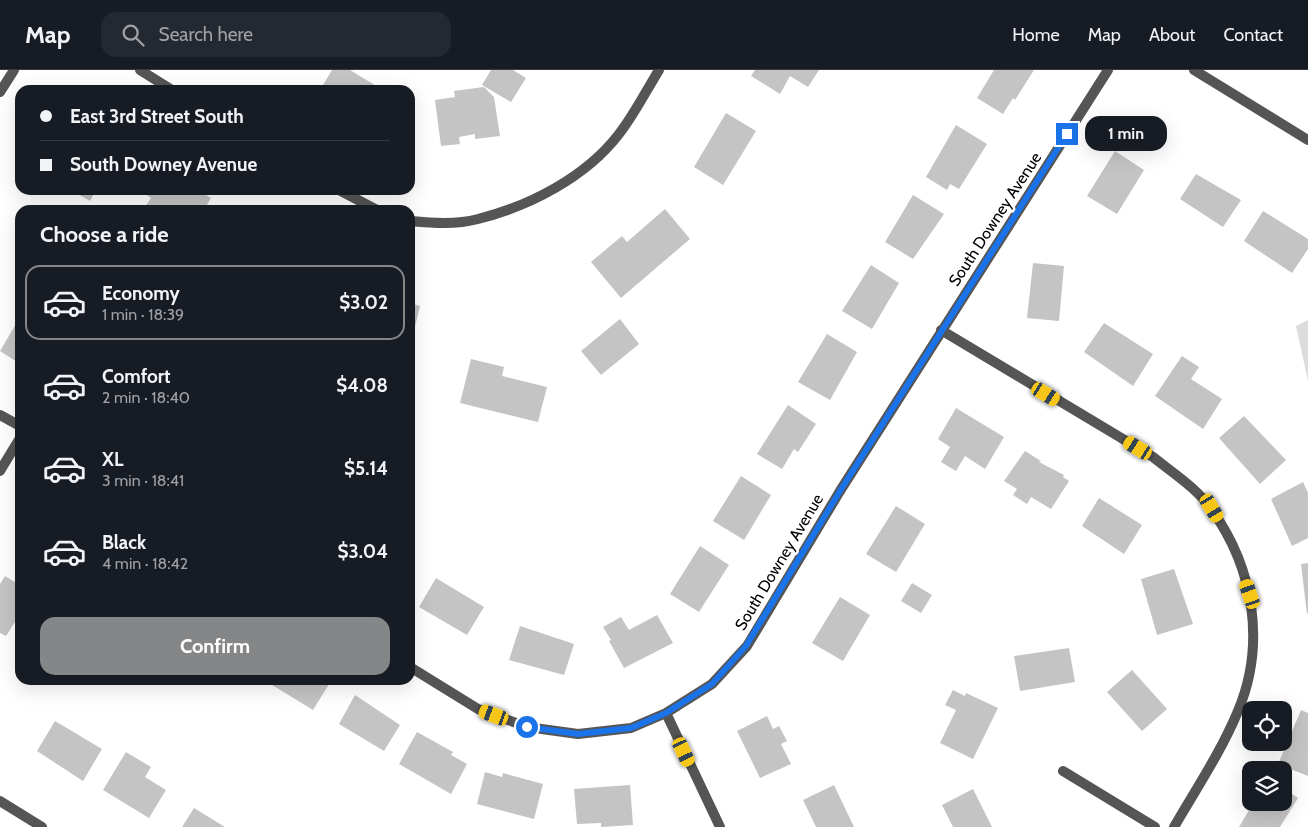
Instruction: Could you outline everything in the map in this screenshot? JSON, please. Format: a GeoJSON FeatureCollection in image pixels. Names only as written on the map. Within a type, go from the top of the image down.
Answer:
{"type":"FeatureCollection","features":[{"type":"Feature","properties":{"kind":"street"},"geometry":{"type":"LineString","coordinates":[[0,92],[14,70]]}},
{"type":"Feature","properties":{"kind":"street"},"geometry":{"type":"LineString","coordinates":[[140,70],[164,85]]}},
{"type":"Feature","properties":{"kind":"street"},"geometry":{"type":"LineString","coordinates":[[415,222],[438,224],[476,220],[514,208],[576,174],[596,158],[619,134],[659,70]]}},
{"type":"Feature","properties":{"kind":"street","name":"South Downey Avenue"},"geometry":{"type":"LineString","coordinates":[[415,670],[478,709],[527,727],[578,734],[631,728],[666,713],[712,684],[746,646],[941,330],[1108,70]]}},
{"type":"Feature","properties":{"kind":"street"},"geometry":{"type":"LineString","coordinates":[[1194,70],[1308,140]]}},
{"type":"Feature","properties":{"kind":"street"},"geometry":{"type":"LineString","coordinates":[[348,195],[368,205]]}},
{"type":"Feature","properties":{"kind":"street"},"geometry":{"type":"LineString","coordinates":[[941,330],[1153,457],[1212,508],[1228,536],[1250,594],[1254,653],[1249,678],[1239,710],[1225,740],[1174,827]]}},
{"type":"Feature","properties":{"kind":"street"},"geometry":{"type":"LineString","coordinates":[[0,414],[15,423]]}},
{"type":"Feature","properties":{"kind":"street"},"geometry":{"type":"LineString","coordinates":[[0,471],[15,446]]}},
{"type":"Feature","properties":{"kind":"street"},"geometry":{"type":"LineString","coordinates":[[666,713],[720,827]]}},
{"type":"Feature","properties":{"kind":"street"},"geometry":{"type":"LineString","coordinates":[[1063,771],[1156,827]]}},
{"type":"Feature","properties":{"kind":"street"},"geometry":{"type":"LineString","coordinates":[[0,801],[42,827]]}},
{"type":"Feature","properties":{"kind":"shaded area"},"geometry":{"type":"Polygon","coordinates":[[[1308,320],[1308,381],[1296,326],[1308,320]]]}},
{"type":"Feature","properties":{"kind":"building"},"geometry":{"type":"Polygon","coordinates":[[[332,70],[350,70],[375,85],[323,85],[332,70]]]}},
{"type":"Feature","properties":{"kind":"building"},"geometry":{"type":"Polygon","coordinates":[[[491,70],[513,70],[526,78],[511,102],[482,85],[491,70]]]}},
{"type":"Feature","properties":{"kind":"building"},"geometry":{"type":"Polygon","coordinates":[[[755,70],[819,70],[808,87],[790,76],[780,94],[751,76],[755,70]]]}},
{"type":"Feature","properties":{"kind":"building"},"geometry":{"type":"Polygon","coordinates":[[[994,70],[1034,70],[1015,100],[1013,98],[1003,114],[977,98],[994,70]]]}},
{"type":"Feature","properties":{"kind":"building"},"geometry":{"type":"Polygon","coordinates":[[[484,87],[494,97],[500,136],[475,139],[475,134],[459,137],[460,144],[441,146],[435,100],[455,97],[454,91],[484,87]]]}},
{"type":"Feature","properties":{"kind":"building"},"geometry":{"type":"Polygon","coordinates":[[[726,113],[756,131],[723,185],[694,167],[726,113]]]}},
{"type":"Feature","properties":{"kind":"building"},"geometry":{"type":"Polygon","coordinates":[[[956,125],[987,144],[959,189],[950,184],[947,190],[926,177],[956,125]]]}},
{"type":"Feature","properties":{"kind":"building"},"geometry":{"type":"Polygon","coordinates":[[[1115,151],[1144,170],[1117,214],[1087,196],[1115,151]]]}},
{"type":"Feature","properties":{"kind":"building"},"geometry":{"type":"Polygon","coordinates":[[[1196,174],[1241,200],[1223,227],[1180,199],[1196,174]]]}},
{"type":"Feature","properties":{"kind":"building"},"geometry":{"type":"Polygon","coordinates":[[[80,195],[93,195],[90,201],[80,195]]]}},
{"type":"Feature","properties":{"kind":"building"},"geometry":{"type":"Polygon","coordinates":[[[147,195],[206,195],[211,198],[207,205],[146,205],[151,198],[147,195]]]}},
{"type":"Feature","properties":{"kind":"building"},"geometry":{"type":"Polygon","coordinates":[[[913,195],[944,214],[913,259],[885,242],[913,195]]]}},
{"type":"Feature","properties":{"kind":"building"},"geometry":{"type":"Polygon","coordinates":[[[665,209],[690,239],[621,298],[591,262],[622,236],[627,242],[665,209]]]}},
{"type":"Feature","properties":{"kind":"building"},"geometry":{"type":"Polygon","coordinates":[[[1263,211],[1308,239],[1308,249],[1292,273],[1244,241],[1263,211]]]}},
{"type":"Feature","properties":{"kind":"building"},"geometry":{"type":"Polygon","coordinates":[[[1033,263],[1064,266],[1059,321],[1027,318],[1033,263]]]}},
{"type":"Feature","properties":{"kind":"building"},"geometry":{"type":"Polygon","coordinates":[[[871,265],[899,283],[872,329],[842,311],[871,265]]]}},
{"type":"Feature","properties":{"kind":"building"},"geometry":{"type":"Polygon","coordinates":[[[415,304],[420,306],[415,327],[415,304]]]}},
{"type":"Feature","properties":{"kind":"building"},"geometry":{"type":"Polygon","coordinates":[[[620,319],[639,344],[601,375],[581,351],[620,319]]]}},
{"type":"Feature","properties":{"kind":"building"},"geometry":{"type":"Polygon","coordinates":[[[1104,323],[1153,354],[1133,386],[1084,352],[1104,323]]]}},
{"type":"Feature","properties":{"kind":"building"},"geometry":{"type":"Polygon","coordinates":[[[15,326],[15,361],[0,351],[15,326]]]}},
{"type":"Feature","properties":{"kind":"building"},"geometry":{"type":"Polygon","coordinates":[[[827,334],[857,352],[830,400],[798,382],[827,334]]]}},
{"type":"Feature","properties":{"kind":"building"},"geometry":{"type":"Polygon","coordinates":[[[1182,356],[1199,367],[1191,379],[1222,399],[1203,429],[1155,396],[1182,356]]]}},
{"type":"Feature","properties":{"kind":"building"},"geometry":{"type":"Polygon","coordinates":[[[471,359],[504,367],[502,376],[547,387],[538,422],[460,403],[471,359]]]}},
{"type":"Feature","properties":{"kind":"building"},"geometry":{"type":"Polygon","coordinates":[[[788,405],[816,424],[798,452],[794,449],[782,469],[757,454],[788,405]]]}},
{"type":"Feature","properties":{"kind":"building"},"geometry":{"type":"Polygon","coordinates":[[[956,408],[1004,437],[985,469],[965,456],[956,471],[941,462],[950,447],[938,439],[956,408]]]}},
{"type":"Feature","properties":{"kind":"building"},"geometry":{"type":"Polygon","coordinates":[[[1244,416],[1286,460],[1260,484],[1219,438],[1244,416]]]}},
{"type":"Feature","properties":{"kind":"building"},"geometry":{"type":"Polygon","coordinates":[[[1025,451],[1041,461],[1039,462],[1064,475],[1063,477],[1069,481],[1051,509],[1031,497],[1027,504],[1013,495],[1017,489],[1004,481],[1025,451]]]}},
{"type":"Feature","properties":{"kind":"building"},"geometry":{"type":"Polygon","coordinates":[[[741,476],[771,495],[744,540],[713,521],[741,476]]]}},
{"type":"Feature","properties":{"kind":"building"},"geometry":{"type":"Polygon","coordinates":[[[1303,482],[1308,493],[1308,538],[1292,546],[1271,499],[1303,482]]]}},
{"type":"Feature","properties":{"kind":"building"},"geometry":{"type":"Polygon","coordinates":[[[1099,498],[1142,525],[1124,554],[1082,526],[1099,498]]]}},
{"type":"Feature","properties":{"kind":"building"},"geometry":{"type":"Polygon","coordinates":[[[896,506],[925,524],[896,572],[866,554],[896,506]]]}},
{"type":"Feature","properties":{"kind":"building"},"geometry":{"type":"Polygon","coordinates":[[[700,546],[729,565],[699,612],[670,594],[700,546]]]}},
{"type":"Feature","properties":{"kind":"building"},"geometry":{"type":"Polygon","coordinates":[[[1308,563],[1308,613],[1307,614],[1301,564],[1308,563]]]}},
{"type":"Feature","properties":{"kind":"building"},"geometry":{"type":"Polygon","coordinates":[[[1174,569],[1193,624],[1157,635],[1141,579],[1174,569]]]}},
{"type":"Feature","properties":{"kind":"building"},"geometry":{"type":"Polygon","coordinates":[[[5,576],[15,582],[15,622],[6,636],[0,633],[0,584],[5,576]]]}},
{"type":"Feature","properties":{"kind":"building"},"geometry":{"type":"Polygon","coordinates":[[[436,578],[484,607],[467,635],[419,607],[436,578]]]}},
{"type":"Feature","properties":{"kind":"building"},"geometry":{"type":"Polygon","coordinates":[[[912,583],[932,595],[921,613],[901,601],[912,583]]]}},
{"type":"Feature","properties":{"kind":"building"},"geometry":{"type":"Polygon","coordinates":[[[840,597],[870,615],[843,661],[812,643],[840,597]]]}},
{"type":"Feature","properties":{"kind":"building"},"geometry":{"type":"Polygon","coordinates":[[[657,615],[673,643],[624,668],[603,627],[621,617],[629,630],[657,615]]]}},
{"type":"Feature","properties":{"kind":"building"},"geometry":{"type":"Polygon","coordinates":[[[520,626],[574,644],[564,675],[509,660],[520,626]]]}},
{"type":"Feature","properties":{"kind":"building"},"geometry":{"type":"Polygon","coordinates":[[[1069,648],[1075,682],[1020,691],[1014,656],[1069,648]]]}},
{"type":"Feature","properties":{"kind":"building"},"geometry":{"type":"Polygon","coordinates":[[[1132,670],[1167,709],[1142,731],[1107,692],[1132,670]]]}},
{"type":"Feature","properties":{"kind":"building"},"geometry":{"type":"Polygon","coordinates":[[[272,685],[329,685],[313,710],[272,685]]]}},
{"type":"Feature","properties":{"kind":"building"},"geometry":{"type":"Polygon","coordinates":[[[953,690],[965,696],[966,693],[998,708],[973,759],[940,743],[956,710],[945,705],[953,690]]]}},
{"type":"Feature","properties":{"kind":"building"},"geometry":{"type":"Polygon","coordinates":[[[355,695],[400,725],[384,751],[339,724],[355,695]]]}},
{"type":"Feature","properties":{"kind":"building"},"geometry":{"type":"Polygon","coordinates":[[[1301,710],[1308,713],[1308,776],[1292,770],[1292,761],[1279,761],[1284,751],[1292,751],[1292,731],[1301,710]]]}},
{"type":"Feature","properties":{"kind":"building"},"geometry":{"type":"Polygon","coordinates":[[[767,716],[773,729],[779,726],[787,741],[781,744],[791,764],[760,778],[737,731],[767,716]]]}},
{"type":"Feature","properties":{"kind":"building"},"geometry":{"type":"Polygon","coordinates":[[[55,721],[102,749],[83,781],[37,751],[55,721]]]}},
{"type":"Feature","properties":{"kind":"building"},"geometry":{"type":"Polygon","coordinates":[[[417,732],[453,752],[451,755],[467,764],[451,794],[399,764],[417,732]]]}},
{"type":"Feature","properties":{"kind":"building"},"geometry":{"type":"Polygon","coordinates":[[[126,752],[151,767],[145,777],[166,790],[149,818],[103,790],[126,752]]]}},
{"type":"Feature","properties":{"kind":"building"},"geometry":{"type":"Polygon","coordinates":[[[485,772],[502,777],[503,773],[543,784],[534,819],[477,804],[485,772]]]}},
{"type":"Feature","properties":{"kind":"building"},"geometry":{"type":"Polygon","coordinates":[[[630,785],[633,825],[601,827],[601,823],[577,824],[574,789],[630,785]]]}},
{"type":"Feature","properties":{"kind":"building"},"geometry":{"type":"Polygon","coordinates":[[[834,785],[854,827],[816,827],[803,800],[834,785]]]}},
{"type":"Feature","properties":{"kind":"building"},"geometry":{"type":"Polygon","coordinates":[[[973,789],[992,827],[953,827],[942,805],[973,789]]]}},
{"type":"Feature","properties":{"kind":"building"},"geometry":{"type":"Polygon","coordinates":[[[1292,794],[1298,798],[1292,808],[1292,794]]]}},
{"type":"Feature","properties":{"kind":"building"},"geometry":{"type":"Polygon","coordinates":[[[194,808],[225,827],[182,827],[194,808]]]}},
{"type":"Feature","properties":{"kind":"building"},"geometry":{"type":"Polygon","coordinates":[[[1249,811],[1290,811],[1280,827],[1239,827],[1249,811]]]}},
{"type":"Feature","properties":{"kind":"route"},"geometry":{"type":"LineString","coordinates":[[527,727],[578,734],[631,728],[666,713],[712,684],[746,646],[840,491],[1067,134]]}}]}
